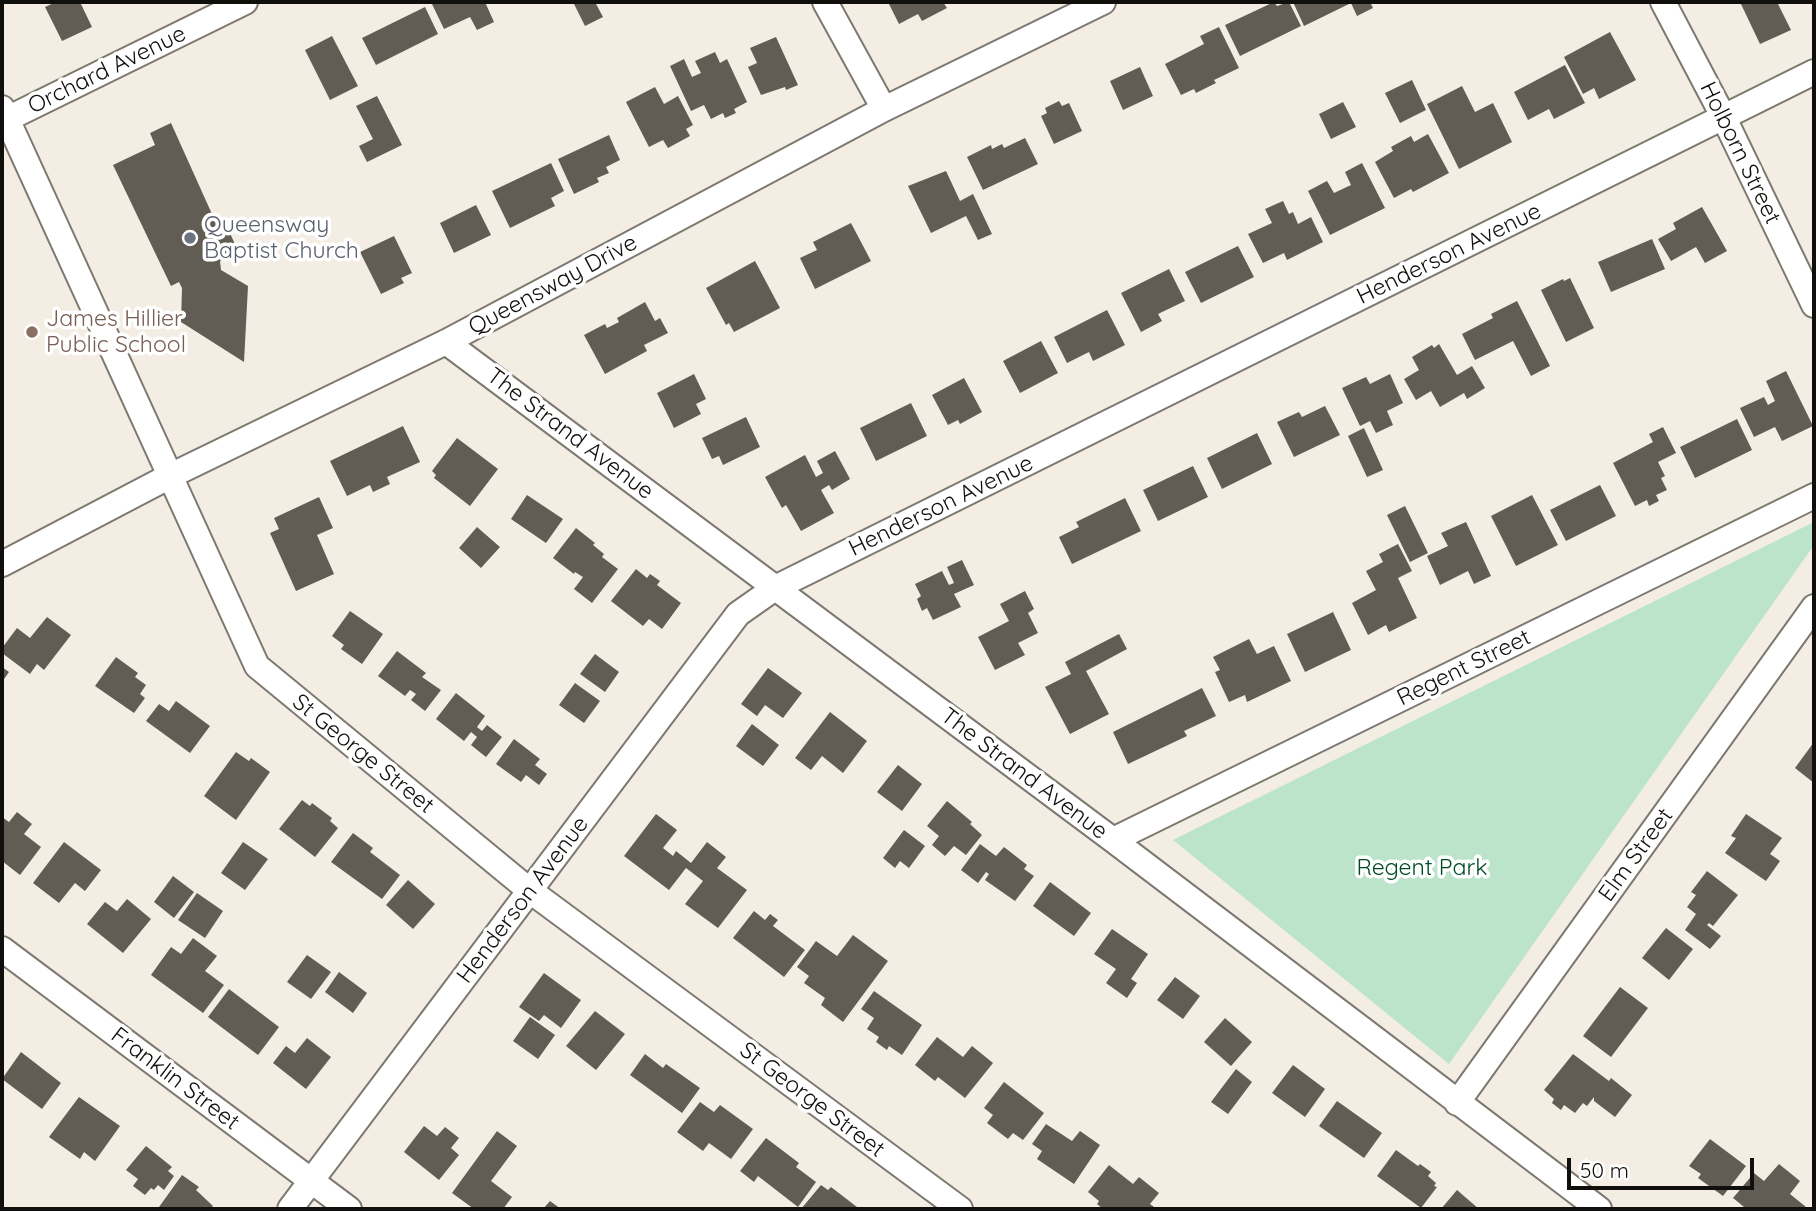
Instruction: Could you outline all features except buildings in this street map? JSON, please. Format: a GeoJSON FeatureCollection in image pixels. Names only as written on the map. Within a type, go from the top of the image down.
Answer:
{"type":"FeatureCollection","features":[{"type":"Feature","properties":{"kind":"street","name":"Orchard Avenue"},"geometry":{"type":"LineString","coordinates":[[5,114],[245,2]]}},
{"type":"Feature","properties":{"kind":"street"},"geometry":{"type":"LineString","coordinates":[[825,2],[884,109]]}},
{"type":"Feature","properties":{"kind":"street","name":"Queensway Drive"},"geometry":{"type":"LineString","coordinates":[[2,564],[170,476],[446,342],[884,109],[1103,2]]}},
{"type":"Feature","properties":{"kind":"street","name":"Holborn Street"},"geometry":{"type":"LineString","coordinates":[[1663,2],[1724,118],[1814,305]]}},
{"type":"Feature","properties":{"kind":"street","name":"Henderson Avenue"},"geometry":{"type":"LineString","coordinates":[[290,1209],[738,614],[775,588],[1814,72]]}},
{"type":"Feature","properties":{"kind":"street","name":"St George Street"},"geometry":{"type":"LineString","coordinates":[[5,114],[257,666],[529,890],[960,1209]]}},
{"type":"Feature","properties":{"kind":"street","name":"The Strand Avenue"},"geometry":{"type":"LineString","coordinates":[[446,342],[1113,840],[1592,1207]]}},
{"type":"Feature","properties":{"kind":"street","name":"Regent Street"},"geometry":{"type":"LineString","coordinates":[[1113,840],[1814,496]]}},
{"type":"Feature","properties":{"kind":"street","name":"Elm Street"},"geometry":{"type":"LineString","coordinates":[[1457,1103],[1814,607]]}},
{"type":"Feature","properties":{"kind":"street","name":"Franklin Street"},"geometry":{"type":"LineString","coordinates":[[2,949],[348,1209]]}},
{"type":"Feature","properties":{"kind":"green space","name":"Regent Park"},"geometry":{"type":"Polygon","coordinates":[[[1814,522],[1814,545],[1449,1064],[1173,840],[1814,522]]]}},
{"type":"Feature","properties":{"kind":"place","name":"Queensway Baptist Church"},"geometry":{"type":"Point","coordinates":[190,238]}},
{"type":"Feature","properties":{"kind":"place","name":"James Hillier Public School"},"geometry":{"type":"Point","coordinates":[32,332]}}]}
